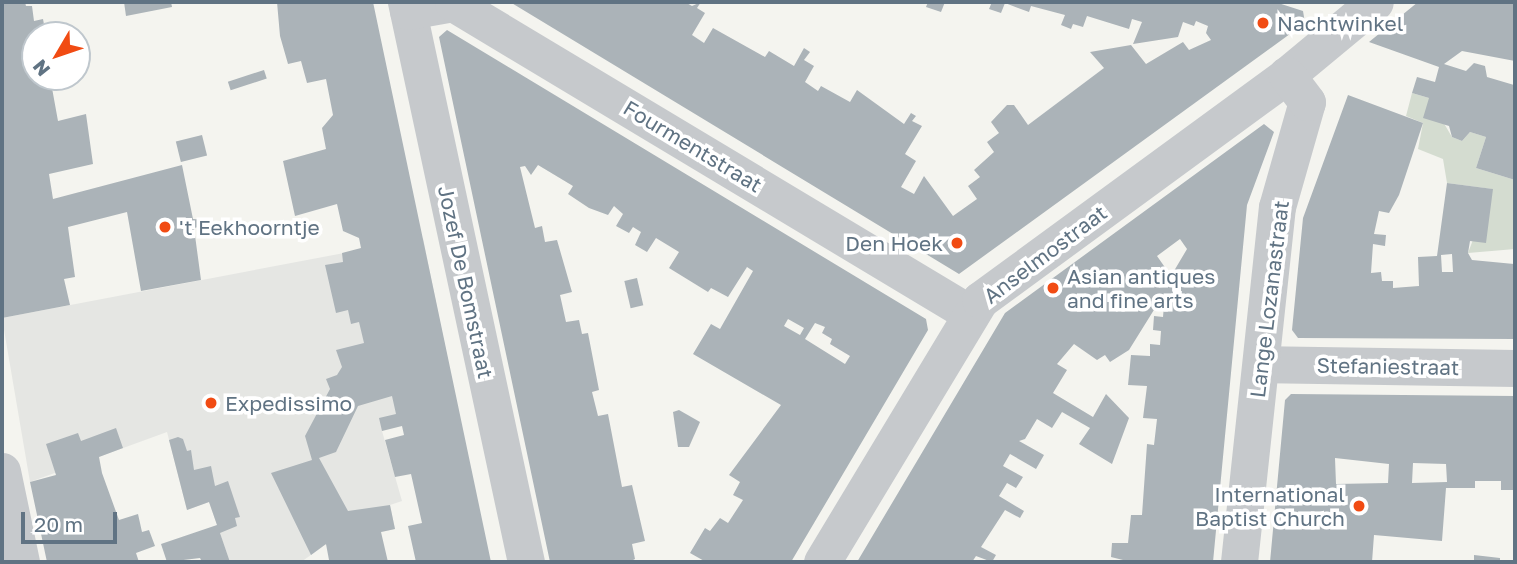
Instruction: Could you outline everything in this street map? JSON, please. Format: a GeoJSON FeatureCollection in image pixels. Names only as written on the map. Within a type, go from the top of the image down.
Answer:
{"type":"FeatureCollection","features":[{"type":"Feature","properties":{"kind":"street","name":"Fourmentstraat"},"geometry":{"type":"LineString","coordinates":[[407,7],[453,3],[971,314]]}},
{"type":"Feature","properties":{"kind":"street","name":"Jozef De Bomstraat"},"geometry":{"type":"LineString","coordinates":[[407,7],[526,562]]}},
{"type":"Feature","properties":{"kind":"street"},"geometry":{"type":"LineString","coordinates":[[1287,75],[1353,8]]}},
{"type":"Feature","properties":{"kind":"street","name":"Anselmostraat"},"geometry":{"type":"LineString","coordinates":[[822,562],[980,300],[1287,75]]}},
{"type":"Feature","properties":{"kind":"street","name":"Lange Lozanastraat"},"geometry":{"type":"LineString","coordinates":[[1239,562],[1277,207],[1307,102],[1287,75]]}},
{"type":"Feature","properties":{"kind":"street","name":"Stefaniestraat"},"geometry":{"type":"LineString","coordinates":[[1261,364],[1515,368]]}},
{"type":"Feature","properties":{"kind":"street"},"geometry":{"type":"LineString","coordinates":[[2,471],[22,562]]}},
{"type":"Feature","properties":{"kind":"shaded area"},"geometry":{"type":"Polygon","coordinates":[[[1412,93],[1429,98],[1452,137],[1462,141],[1470,132],[1486,137],[1476,168],[1515,180],[1515,249],[1468,253],[1492,189],[1447,183],[1443,159],[1418,149],[1423,123],[1406,116],[1412,93]]]}},
{"type":"Feature","properties":{"kind":"shaded area","name":"Expedissimo"},"geometry":{"type":"Polygon","coordinates":[[[423,238],[448,361],[409,409],[382,431],[402,501],[390,505],[395,529],[325,545],[301,562],[230,562],[209,502],[187,510],[167,432],[30,482],[2,318],[423,238]]]}},
{"type":"Feature","properties":{"kind":"building"},"geometry":{"type":"Polygon","coordinates":[[[2,2],[25,2],[26,6],[32,6],[34,21],[21,21],[21,91],[53,91],[58,121],[86,114],[93,164],[49,174],[53,199],[182,165],[193,219],[209,220],[208,225],[194,228],[201,280],[141,291],[127,212],[68,227],[75,277],[64,279],[70,305],[2,318],[2,2]]]}},
{"type":"Feature","properties":{"kind":"building"},"geometry":{"type":"Polygon","coordinates":[[[124,2],[171,2],[172,7],[126,16],[124,2]]]}},
{"type":"Feature","properties":{"kind":"building"},"geometry":{"type":"Polygon","coordinates":[[[277,2],[373,2],[491,562],[416,562],[408,526],[422,523],[411,474],[395,477],[385,440],[404,435],[402,426],[382,431],[379,418],[396,414],[392,396],[358,406],[336,452],[319,458],[348,511],[390,505],[395,529],[381,532],[388,562],[329,560],[326,544],[311,555],[271,473],[312,460],[305,436],[330,389],[326,379],[337,375],[342,367],[336,350],[364,343],[359,322],[351,324],[348,310],[336,313],[325,265],[343,262],[342,253],[361,248],[359,238],[343,231],[337,204],[295,216],[283,161],[326,149],[322,128],[333,115],[326,79],[307,83],[301,61],[288,64],[280,36],[277,2]]]}},
{"type":"Feature","properties":{"kind":"building"},"geometry":{"type":"Polygon","coordinates":[[[510,2],[685,2],[692,6],[701,2],[697,8],[705,13],[692,35],[704,43],[713,28],[765,57],[769,51],[794,66],[804,48],[810,52],[804,60],[814,66],[805,82],[818,91],[821,86],[850,102],[857,90],[904,124],[911,113],[916,116],[912,121],[922,126],[905,154],[916,161],[901,187],[914,194],[924,176],[953,216],[977,199],[968,186],[980,177],[974,170],[994,152],[987,142],[999,133],[991,122],[1007,105],[1014,105],[1028,125],[1104,68],[1090,52],[1131,45],[1146,64],[1183,42],[1189,50],[1211,40],[1206,33],[1208,26],[1196,21],[1194,26],[1183,22],[1178,37],[1133,44],[1142,22],[1132,19],[1129,29],[1087,16],[1083,27],[1073,24],[1071,29],[1061,25],[1065,15],[1031,6],[1029,12],[1005,3],[1001,13],[989,9],[992,2],[1275,2],[1303,11],[1305,23],[959,274],[510,2]]]}},
{"type":"Feature","properties":{"kind":"building"},"geometry":{"type":"Polygon","coordinates":[[[928,2],[945,2],[941,12],[926,7],[928,2]]]}},
{"type":"Feature","properties":{"kind":"building"},"geometry":{"type":"Polygon","coordinates":[[[1418,2],[1515,2],[1515,61],[1462,51],[1444,64],[1466,71],[1474,63],[1485,66],[1487,77],[1514,85],[1515,180],[1476,168],[1486,137],[1470,132],[1462,141],[1452,137],[1449,126],[1423,118],[1429,98],[1412,93],[1417,77],[1435,82],[1439,67],[1369,42],[1418,2]]]}},
{"type":"Feature","properties":{"kind":"building"},"geometry":{"type":"Polygon","coordinates":[[[447,30],[926,319],[928,330],[791,562],[706,562],[690,553],[705,528],[710,531],[720,518],[728,523],[743,500],[733,495],[740,482],[729,475],[781,405],[693,354],[711,324],[720,329],[753,271],[747,267],[728,297],[711,288],[708,292],[669,268],[679,252],[656,238],[647,252],[635,245],[641,232],[633,227],[629,233],[616,226],[623,214],[614,206],[608,215],[589,208],[568,194],[573,186],[538,165],[531,175],[525,166],[520,167],[535,228],[542,226],[545,242],[557,240],[572,292],[560,295],[566,322],[579,320],[582,334],[588,333],[599,390],[592,392],[598,416],[608,414],[622,487],[632,485],[645,541],[632,544],[635,559],[629,562],[550,562],[439,37],[447,30]],[[788,319],[784,326],[800,335],[804,328],[788,319]],[[815,323],[805,339],[845,364],[850,356],[830,344],[832,339],[822,333],[825,327],[815,323]]]}},
{"type":"Feature","properties":{"kind":"building"},"geometry":{"type":"Polygon","coordinates":[[[264,70],[267,79],[231,90],[228,82],[264,70]]]}},
{"type":"Feature","properties":{"kind":"building"},"geometry":{"type":"Polygon","coordinates":[[[1348,95],[1423,123],[1399,195],[1389,213],[1379,211],[1374,234],[1386,235],[1385,246],[1373,244],[1371,273],[1381,272],[1382,281],[1393,281],[1393,288],[1419,286],[1418,257],[1437,256],[1447,183],[1493,189],[1486,243],[1470,241],[1468,253],[1472,260],[1514,264],[1515,339],[1298,338],[1292,330],[1303,218],[1348,95]],[[1452,254],[1441,255],[1442,272],[1453,272],[1452,254]]]}},
{"type":"Feature","properties":{"kind":"building"},"geometry":{"type":"Polygon","coordinates":[[[1264,124],[1274,132],[1247,205],[1213,562],[1131,562],[1111,557],[1112,543],[1128,543],[1131,515],[1142,515],[1147,444],[1154,445],[1157,419],[1143,418],[1147,386],[1128,385],[1131,355],[1150,356],[1150,344],[1160,345],[1161,331],[1153,330],[1154,316],[1163,317],[1164,305],[1157,305],[1129,350],[1110,362],[1105,355],[1097,360],[1074,344],[1057,364],[1067,370],[1053,393],[1093,417],[1106,394],[1129,418],[1112,464],[1079,444],[1090,428],[1062,412],[1052,428],[1037,419],[1025,439],[1019,441],[1044,455],[1036,469],[1010,454],[1003,466],[1023,477],[1016,488],[1007,483],[999,496],[1024,511],[1020,518],[1005,510],[981,547],[996,555],[992,562],[976,556],[972,562],[857,562],[1005,313],[1264,124]],[[1180,239],[1157,256],[1171,276],[1187,249],[1180,239]]]}},
{"type":"Feature","properties":{"kind":"building"},"geometry":{"type":"Polygon","coordinates":[[[202,135],[207,155],[181,162],[176,142],[202,135]]]}},
{"type":"Feature","properties":{"kind":"building"},"geometry":{"type":"Polygon","coordinates":[[[637,278],[643,305],[631,308],[624,281],[637,278]]]}},
{"type":"Feature","properties":{"kind":"building"},"geometry":{"type":"Polygon","coordinates":[[[1291,394],[1515,396],[1515,490],[1501,490],[1501,481],[1475,481],[1475,488],[1446,488],[1442,541],[1374,535],[1372,562],[1270,562],[1285,400],[1291,394]],[[1335,458],[1336,484],[1388,483],[1389,464],[1335,458]],[[1413,463],[1412,483],[1447,482],[1446,464],[1413,463]]]}},
{"type":"Feature","properties":{"kind":"building"},"geometry":{"type":"Polygon","coordinates":[[[679,410],[700,422],[689,447],[678,447],[673,412],[679,410]]]}},
{"type":"Feature","properties":{"kind":"building"},"geometry":{"type":"Polygon","coordinates":[[[116,428],[123,448],[99,457],[102,473],[119,520],[138,514],[142,532],[149,530],[155,546],[136,553],[139,562],[47,562],[30,482],[56,475],[46,444],[78,433],[81,441],[116,428]]]}},
{"type":"Feature","properties":{"kind":"building"},"geometry":{"type":"Polygon","coordinates":[[[178,437],[183,439],[187,451],[191,450],[194,470],[211,466],[215,486],[228,481],[240,517],[235,518],[237,526],[220,533],[230,562],[202,562],[200,558],[167,562],[161,544],[217,525],[209,502],[187,510],[169,440],[178,437]]]}},
{"type":"Feature","properties":{"kind":"building"},"geometry":{"type":"Polygon","coordinates":[[[1474,555],[1500,558],[1500,562],[1474,562],[1474,555]]]}},
{"type":"Feature","properties":{"kind":"place","name":"Nachtwinkel"},"geometry":{"type":"Point","coordinates":[1263,23]}},
{"type":"Feature","properties":{"kind":"place","name":"'t Eekhoorntje"},"geometry":{"type":"Point","coordinates":[165,227]}},
{"type":"Feature","properties":{"kind":"place","name":"Den Hoek"},"geometry":{"type":"Point","coordinates":[957,243]}},
{"type":"Feature","properties":{"kind":"place","name":"Asian antiques and fine arts"},"geometry":{"type":"Point","coordinates":[1053,288]}},
{"type":"Feature","properties":{"kind":"place","name":"Expedissimo"},"geometry":{"type":"Point","coordinates":[211,403]}},
{"type":"Feature","properties":{"kind":"place","name":"International Baptist Church"},"geometry":{"type":"Point","coordinates":[1359,506]}}]}
